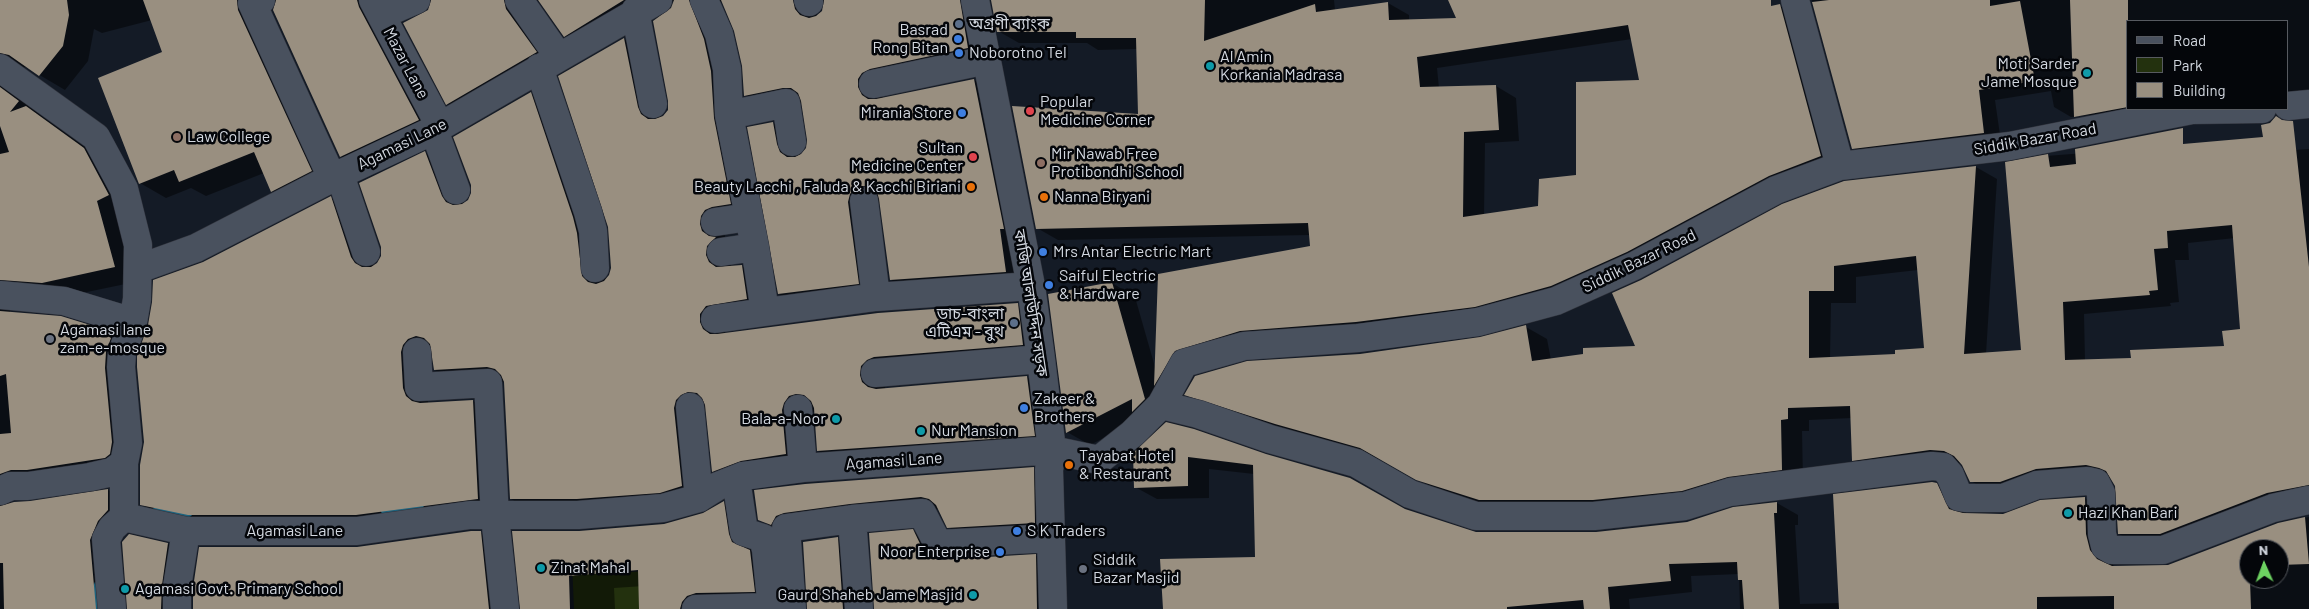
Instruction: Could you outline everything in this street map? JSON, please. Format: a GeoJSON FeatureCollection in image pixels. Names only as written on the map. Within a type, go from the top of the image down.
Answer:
{"type":"FeatureCollection","features":[{"type":"Feature","properties":{"kind":"street"},"geometry":{"type":"LineString","coordinates":[[260,0],[252,3],[336,176],[366,252]]}},
{"type":"Feature","properties":{"kind":"street"},"geometry":{"type":"LineString","coordinates":[[377,8],[416,0]]}},
{"type":"Feature","properties":{"kind":"street"},"geometry":{"type":"LineString","coordinates":[[519,0],[549,63],[593,231],[595,268]]}},
{"type":"Feature","properties":{"kind":"street"},"geometry":{"type":"LineString","coordinates":[[704,0],[721,43],[727,69],[729,115],[766,312]]}},
{"type":"Feature","properties":{"kind":"street","name":"কাজি আলাউদ্দিন সড়ক"},"geometry":{"type":"LineString","coordinates":[[975,0],[1031,286],[1041,360],[1052,450],[1049,470],[1053,609]]}},
{"type":"Feature","properties":{"kind":"street"},"geometry":{"type":"LineString","coordinates":[[1795,0],[1840,166]]}},
{"type":"Feature","properties":{"kind":"street"},"geometry":{"type":"LineString","coordinates":[[647,4],[653,104]]}},
{"type":"Feature","properties":{"kind":"street","name":"Agamasi Lane"},"geometry":{"type":"LineString","coordinates":[[138,269],[196,248],[336,176],[437,128],[647,4]]}},
{"type":"Feature","properties":{"kind":"street","name":"Mazar Lane"},"geometry":{"type":"LineString","coordinates":[[377,8],[437,128],[456,190]]}},
{"type":"Feature","properties":{"kind":"street"},"geometry":{"type":"LineString","coordinates":[[873,84],[987,60]]}},
{"type":"Feature","properties":{"kind":"street"},"geometry":{"type":"LineString","coordinates":[[0,68],[96,138],[124,190],[138,245],[137,299],[133,322],[122,353],[121,367],[128,443],[124,463],[124,517],[112,528],[106,539],[112,609]]}},
{"type":"Feature","properties":{"kind":"street"},"geometry":{"type":"LineString","coordinates":[[729,115],[786,102],[792,142]]}},
{"type":"Feature","properties":{"kind":"street"},"geometry":{"type":"LineString","coordinates":[[2289,106],[2309,104]]}},
{"type":"Feature","properties":{"kind":"street","name":"Siddik Bazar Road"},"geometry":{"type":"LineString","coordinates":[[1052,450],[1099,460],[1132,434],[1161,405],[1184,363],[1244,346],[1358,338],[1478,322],[1556,301],[1634,266],[1776,190],[1840,166],[2010,146],[2192,110]]}},
{"type":"Feature","properties":{"kind":"street"},"geometry":{"type":"LineString","coordinates":[[864,201],[876,297]]}},
{"type":"Feature","properties":{"kind":"street"},"geometry":{"type":"LineString","coordinates":[[715,222],[748,217]]}},
{"type":"Feature","properties":{"kind":"street"},"geometry":{"type":"LineString","coordinates":[[721,252],[755,247]]}},
{"type":"Feature","properties":{"kind":"street"},"geometry":{"type":"LineString","coordinates":[[715,319],[876,297],[1031,286]]}},
{"type":"Feature","properties":{"kind":"street"},"geometry":{"type":"LineString","coordinates":[[0,295],[64,301],[133,322]]}},
{"type":"Feature","properties":{"kind":"street"},"geometry":{"type":"LineString","coordinates":[[417,352],[418,388],[488,383],[495,517],[505,609]]}},
{"type":"Feature","properties":{"kind":"street"},"geometry":{"type":"LineString","coordinates":[[874,373],[1041,360]]}},
{"type":"Feature","properties":{"kind":"street"},"geometry":{"type":"LineString","coordinates":[[1161,405],[1198,414],[1270,439],[1356,464],[1410,494],[1476,516],[1594,516],[1685,506],[1730,492],[1932,466],[1943,468],[1950,475],[1959,497],[1965,498],[2004,498],[2037,485],[2087,481],[2096,483],[2101,493],[2102,534],[2105,546],[2112,550],[2162,550],[2273,508],[2309,500]]}},
{"type":"Feature","properties":{"kind":"street"},"geometry":{"type":"LineString","coordinates":[[690,407],[699,498]]}},
{"type":"Feature","properties":{"kind":"street"},"geometry":{"type":"LineString","coordinates":[[798,409],[803,468]]}},
{"type":"Feature","properties":{"kind":"street","name":"Agamasi Lane"},"geometry":{"type":"LineString","coordinates":[[124,517],[186,531],[357,531],[470,516],[578,515],[663,508],[699,498],[718,486],[743,476],[803,468],[1052,450]]}},
{"type":"Feature","properties":{"kind":"street"},"geometry":{"type":"LineString","coordinates":[[0,491],[11,486],[28,486],[90,478],[112,472],[124,463]]}},
{"type":"Feature","properties":{"kind":"street"},"geometry":{"type":"LineString","coordinates":[[736,479],[744,532],[763,538],[779,608]]}},
{"type":"Feature","properties":{"kind":"street"},"geometry":{"type":"LineString","coordinates":[[779,608],[786,528],[852,519],[922,513],[938,544],[1051,538]]}},
{"type":"Feature","properties":{"kind":"street"},"geometry":{"type":"LineString","coordinates":[[852,519],[859,609]]}},
{"type":"Feature","properties":{"kind":"street"},"geometry":{"type":"LineString","coordinates":[[177,609],[177,587],[186,531]]}},
{"type":"Feature","properties":{"kind":"street"},"geometry":{"type":"LineString","coordinates":[[696,609],[779,608]]}},
{"type":"Feature","properties":{"kind":"green space"},"geometry":{"type":"Polygon","coordinates":[[[594,540],[597,575],[655,570],[676,609],[574,609],[572,563],[594,540]]]}},
{"type":"Feature","properties":{"kind":"building"},"geometry":{"type":"Polygon","coordinates":[[[0,0],[67,0],[69,15],[63,46],[39,76],[9,55],[0,53],[0,0]]]}},
{"type":"Feature","properties":{"kind":"building"},"geometry":{"type":"Polygon","coordinates":[[[143,0],[237,0],[238,10],[312,171],[271,192],[254,152],[179,182],[174,170],[139,184],[98,78],[162,52],[143,0]]]}},
{"type":"Feature","properties":{"kind":"building"},"geometry":{"type":"Polygon","coordinates":[[[276,0],[357,0],[419,120],[340,157],[273,10],[276,0]]]}},
{"type":"Feature","properties":{"kind":"building"},"geometry":{"type":"Polygon","coordinates":[[[431,0],[504,0],[506,9],[537,52],[446,105],[403,23],[428,10],[431,0]]]}},
{"type":"Feature","properties":{"kind":"building"},"geometry":{"type":"Polygon","coordinates":[[[538,0],[624,0],[564,37],[538,0]]]}},
{"type":"Feature","properties":{"kind":"building"},"geometry":{"type":"Polygon","coordinates":[[[674,0],[689,0],[704,39],[711,71],[714,118],[731,204],[712,207],[705,210],[701,216],[700,224],[702,231],[709,236],[716,237],[707,246],[706,255],[709,262],[716,267],[742,265],[747,299],[706,306],[700,314],[700,322],[703,329],[710,334],[717,334],[878,313],[1018,303],[1023,345],[874,357],[867,360],[861,366],[860,375],[862,382],[868,387],[876,389],[1027,376],[1035,436],[817,451],[814,408],[811,401],[804,395],[796,394],[789,396],[782,410],[786,454],[741,461],[712,472],[705,405],[697,393],[688,392],[676,400],[674,408],[682,486],[660,493],[577,499],[510,499],[504,382],[501,375],[495,369],[487,367],[434,370],[430,344],[424,338],[416,336],[408,339],[403,345],[401,352],[403,388],[406,396],[412,401],[420,403],[473,400],[478,499],[356,515],[188,515],[140,505],[140,465],[144,442],[137,356],[148,325],[153,280],[203,262],[331,196],[351,257],[355,263],[362,267],[371,267],[377,263],[381,256],[381,247],[359,183],[425,151],[446,202],[453,205],[462,204],[468,200],[471,193],[471,185],[453,137],[531,92],[573,217],[577,233],[582,276],[588,282],[596,284],[604,281],[609,275],[611,268],[608,227],[558,76],[624,38],[641,114],[648,119],[663,116],[668,110],[668,101],[653,21],[671,8],[674,0]]]}},
{"type":"Feature","properties":{"kind":"building"},"geometry":{"type":"Polygon","coordinates":[[[721,0],[793,0],[795,9],[800,15],[809,18],[816,16],[822,11],[824,0],[960,0],[968,48],[870,69],[862,73],[858,79],[858,87],[862,95],[868,99],[876,99],[974,79],[1004,229],[1000,229],[1006,272],[890,280],[877,192],[870,187],[863,186],[854,189],[850,194],[848,202],[859,284],[778,294],[747,127],[773,122],[780,152],[787,157],[795,157],[806,148],[807,140],[801,101],[798,93],[791,88],[744,96],[742,66],[734,31],[721,0]]]}},
{"type":"Feature","properties":{"kind":"building"},"geometry":{"type":"Polygon","coordinates":[[[991,0],[1205,0],[1204,41],[1315,4],[1316,12],[1388,2],[1389,20],[1456,18],[1448,0],[1771,0],[1771,6],[1780,4],[1821,156],[1769,176],[1627,252],[1551,286],[1475,307],[1356,322],[1240,331],[1175,351],[1154,386],[1158,274],[1310,246],[1308,223],[1036,229],[1012,106],[1138,114],[1136,38],[1076,38],[1076,32],[997,32],[991,0]],[[1628,25],[1417,57],[1420,87],[1496,85],[1499,130],[1464,132],[1463,217],[1538,206],[1539,179],[1576,175],[1576,82],[1639,80],[1628,25]]]}},
{"type":"Feature","properties":{"kind":"building"},"geometry":{"type":"Polygon","coordinates":[[[1829,0],[1990,0],[1990,6],[2020,1],[2035,81],[1979,90],[1984,133],[1852,149],[1812,2],[1829,0]]]}},
{"type":"Feature","properties":{"kind":"building","name":"Moti Sarder Jame Mosque"},"geometry":{"type":"Polygon","coordinates":[[[2070,0],[2128,0],[2128,20],[2126,20],[2126,107],[2074,117],[2070,0]]]}},
{"type":"Feature","properties":{"kind":"building"},"geometry":{"type":"Polygon","coordinates":[[[0,87],[19,101],[10,112],[26,106],[84,148],[109,195],[97,201],[115,267],[42,283],[0,280],[0,154],[9,152],[0,126],[0,87]]]}},
{"type":"Feature","properties":{"kind":"building"},"geometry":{"type":"Polygon","coordinates":[[[2276,116],[2282,120],[2293,121],[2309,267],[2309,485],[2267,493],[2160,534],[2118,534],[2115,486],[2106,471],[2099,468],[2086,465],[2036,469],[2000,482],[1970,482],[1962,465],[1954,456],[1944,451],[1930,450],[1852,461],[1850,406],[1788,408],[1788,419],[1781,420],[1782,470],[1728,477],[1682,491],[1593,500],[1479,500],[1416,480],[1360,448],[1275,424],[1184,395],[1195,376],[1247,361],[1360,354],[1480,337],[1526,325],[1532,361],[1583,354],[1583,348],[1635,346],[1612,293],[1641,280],[1782,204],[1844,181],[1976,166],[1964,354],[2021,350],[2005,162],[2048,154],[2050,167],[2076,164],[2075,149],[2183,128],[2183,144],[2263,137],[2261,125],[2270,123],[2276,116]],[[2232,225],[2167,231],[2168,248],[2154,249],[2158,290],[2149,291],[2150,295],[2063,302],[2065,360],[2131,358],[2130,350],[2224,346],[2222,331],[2240,329],[2232,225]],[[1916,256],[1834,266],[1834,291],[1809,291],[1809,358],[1895,354],[1895,350],[1924,348],[1916,256]]]}},
{"type":"Feature","properties":{"kind":"building"},"geometry":{"type":"Polygon","coordinates":[[[1112,282],[1145,399],[1132,412],[1132,399],[1066,433],[1048,294],[1112,282]]]}},
{"type":"Feature","properties":{"kind":"building"},"geometry":{"type":"Polygon","coordinates":[[[0,311],[61,316],[100,328],[111,338],[106,352],[105,368],[112,442],[110,454],[105,458],[27,470],[11,470],[0,474],[0,434],[11,433],[6,374],[0,376],[0,311]]]}},
{"type":"Feature","properties":{"kind":"building"},"geometry":{"type":"Polygon","coordinates":[[[1166,422],[1350,478],[1405,509],[1476,532],[1596,532],[1687,522],[1733,507],[1777,502],[1777,513],[1774,513],[1779,609],[1744,609],[1742,580],[1738,580],[1737,562],[1669,564],[1671,581],[1608,587],[1610,609],[1584,609],[1583,600],[1507,607],[1507,609],[1163,609],[1160,559],[1255,557],[1253,465],[1188,457],[1188,486],[1134,488],[1133,453],[1166,422]]]}},
{"type":"Feature","properties":{"kind":"building"},"geometry":{"type":"Polygon","coordinates":[[[1034,467],[1035,523],[947,528],[936,505],[929,499],[921,497],[784,513],[776,516],[771,525],[758,520],[754,490],[805,484],[1034,467]]]}},
{"type":"Feature","properties":{"kind":"building"},"geometry":{"type":"Polygon","coordinates":[[[1932,482],[1937,483],[1949,509],[1963,513],[2003,514],[2040,500],[2085,497],[2086,534],[2090,550],[2097,559],[2112,566],[2168,565],[2278,523],[2305,517],[2309,564],[2289,565],[2289,539],[2239,539],[2239,589],[2250,589],[2251,609],[2114,609],[2114,596],[2037,597],[2037,609],[1839,609],[1833,494],[1932,482]]]}},
{"type":"Feature","properties":{"kind":"building"},"geometry":{"type":"Polygon","coordinates":[[[108,489],[108,510],[98,521],[90,540],[96,609],[4,609],[3,563],[0,563],[0,506],[14,502],[108,489]]]}},
{"type":"Feature","properties":{"kind":"building"},"geometry":{"type":"Polygon","coordinates":[[[724,501],[732,542],[750,550],[755,592],[696,593],[687,596],[682,602],[680,609],[639,609],[638,570],[569,576],[570,609],[520,609],[512,531],[579,531],[664,524],[703,513],[724,501]]]}},
{"type":"Feature","properties":{"kind":"building"},"geometry":{"type":"Polygon","coordinates":[[[913,529],[924,552],[938,560],[1036,554],[1037,609],[874,609],[869,533],[913,529]]]}},
{"type":"Feature","properties":{"kind":"building"},"geometry":{"type":"Polygon","coordinates":[[[481,531],[489,609],[193,609],[193,588],[199,547],[357,547],[481,531]]]}},
{"type":"Feature","properties":{"kind":"building"},"geometry":{"type":"Polygon","coordinates":[[[129,534],[168,543],[162,585],[161,609],[127,609],[122,542],[129,534]]]}},
{"type":"Feature","properties":{"kind":"building"},"geometry":{"type":"Polygon","coordinates":[[[838,537],[843,609],[807,609],[803,542],[838,537]]]}},
{"type":"Feature","properties":{"kind":"waterway"},"geometry":{"type":"LineString","coordinates":[[385,509],[420,510]]}},
{"type":"Feature","properties":{"kind":"waterway"},"geometry":{"type":"LineString","coordinates":[[155,513],[188,512]]}},
{"type":"Feature","properties":{"kind":"waterway"},"geometry":{"type":"LineString","coordinates":[[96,609],[99,585]]}},
{"type":"Feature","properties":{"kind":"place","name":"অগ্রণী ব্যাংক"},"geometry":{"type":"Point","coordinates":[959,24]}},
{"type":"Feature","properties":{"kind":"place","name":"Basrad Rong Bitan"},"geometry":{"type":"Point","coordinates":[958,39]}},
{"type":"Feature","properties":{"kind":"place","name":"Noborotno Tel"},"geometry":{"type":"Point","coordinates":[959,53]}},
{"type":"Feature","properties":{"kind":"place","name":"Al Amin Korkania Madrasa"},"geometry":{"type":"Point","coordinates":[1210,66]}},
{"type":"Feature","properties":{"kind":"place","name":"Moti Sarder Jame Mosque"},"geometry":{"type":"Point","coordinates":[2087,73]}},
{"type":"Feature","properties":{"kind":"place","name":"Popular Medicine Corner"},"geometry":{"type":"Point","coordinates":[1030,111]}},
{"type":"Feature","properties":{"kind":"place","name":"Mirania Store"},"geometry":{"type":"Point","coordinates":[962,113]}},
{"type":"Feature","properties":{"kind":"place","name":"Law College"},"geometry":{"type":"Point","coordinates":[177,137]}},
{"type":"Feature","properties":{"kind":"place","name":"Sultan Medicine Center"},"geometry":{"type":"Point","coordinates":[973,157]}},
{"type":"Feature","properties":{"kind":"place","name":"Mir Nawab Free Protibondhi School"},"geometry":{"type":"Point","coordinates":[1041,163]}},
{"type":"Feature","properties":{"kind":"place","name":"Beauty Lacchi , Faluda & Kacchi Biriani"},"geometry":{"type":"Point","coordinates":[971,187]}},
{"type":"Feature","properties":{"kind":"place","name":"Nanna Biryani"},"geometry":{"type":"Point","coordinates":[1044,197]}},
{"type":"Feature","properties":{"kind":"place","name":"Mrs Antar Electric Mart"},"geometry":{"type":"Point","coordinates":[1043,252]}},
{"type":"Feature","properties":{"kind":"place","name":"Saiful Electric & Hardware"},"geometry":{"type":"Point","coordinates":[1049,285]}},
{"type":"Feature","properties":{"kind":"place","name":"ডাচ-বাংলা এটিএম - বুথ"},"geometry":{"type":"Point","coordinates":[1014,323]}},
{"type":"Feature","properties":{"kind":"place","name":"Agamasi lane zam-e-mosque"},"geometry":{"type":"Point","coordinates":[50,339]}},
{"type":"Feature","properties":{"kind":"place","name":"Zakeer & Brothers"},"geometry":{"type":"Point","coordinates":[1024,408]}},
{"type":"Feature","properties":{"kind":"place","name":"Bala-a-Noor"},"geometry":{"type":"Point","coordinates":[836,419]}},
{"type":"Feature","properties":{"kind":"place","name":"Nur Mansion"},"geometry":{"type":"Point","coordinates":[921,431]}},
{"type":"Feature","properties":{"kind":"place","name":"Tayabat Hotel & Restaurant"},"geometry":{"type":"Point","coordinates":[1069,465]}},
{"type":"Feature","properties":{"kind":"place","name":"Hazi Khan Bari"},"geometry":{"type":"Point","coordinates":[2068,513]}},
{"type":"Feature","properties":{"kind":"place","name":"S K Traders"},"geometry":{"type":"Point","coordinates":[1017,531]}},
{"type":"Feature","properties":{"kind":"place","name":"Noor Enterprise"},"geometry":{"type":"Point","coordinates":[1000,552]}},
{"type":"Feature","properties":{"kind":"place","name":"Zinat Mahal"},"geometry":{"type":"Point","coordinates":[541,568]}},
{"type":"Feature","properties":{"kind":"place","name":"Siddik Bazar Masjid"},"geometry":{"type":"Point","coordinates":[1083,569]}},
{"type":"Feature","properties":{"kind":"place","name":"Agamasi Govt. Primary School"},"geometry":{"type":"Point","coordinates":[125,589]}},
{"type":"Feature","properties":{"kind":"place","name":"Gaurd Shaheb Jame Masjid"},"geometry":{"type":"Point","coordinates":[973,595]}}]}
